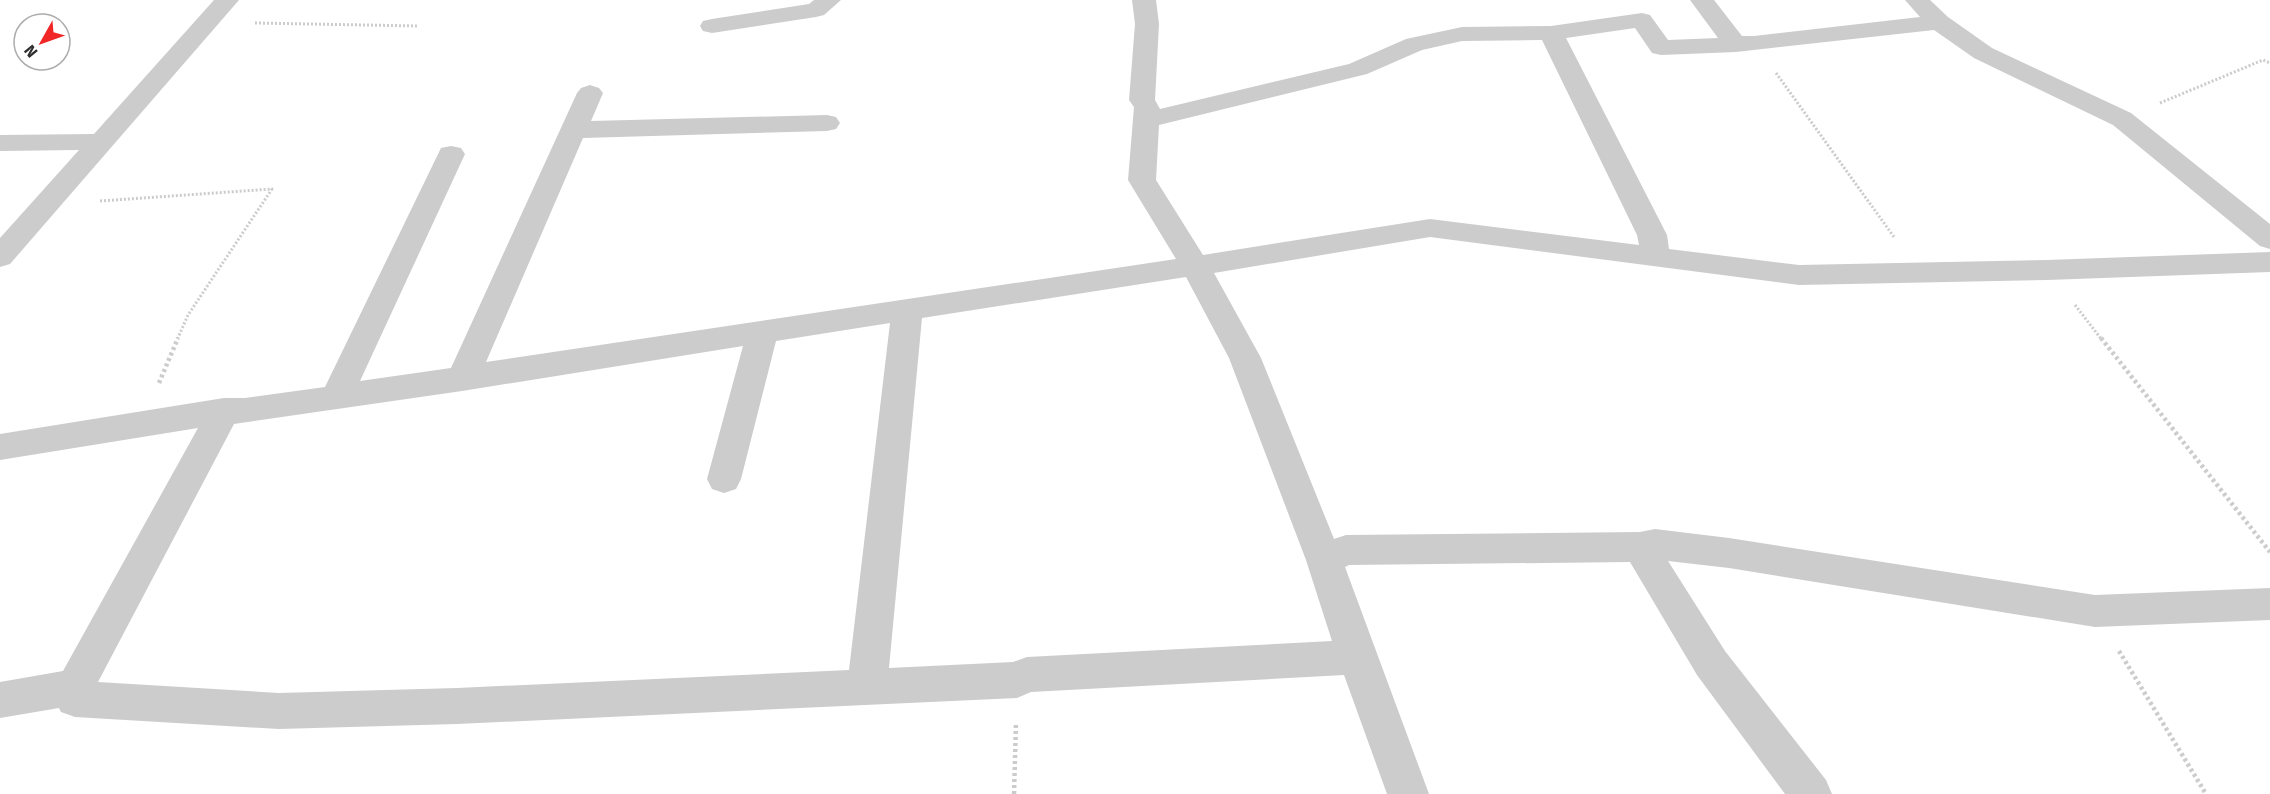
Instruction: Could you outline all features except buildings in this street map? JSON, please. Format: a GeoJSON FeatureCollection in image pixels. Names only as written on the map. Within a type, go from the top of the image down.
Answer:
{"type":"FeatureCollection","features":[{"type":"Feature","properties":{"kind":"street"},"geometry":{"type":"LineString","coordinates":[[0,257],[228,0]]}},
{"type":"Feature","properties":{"kind":"street"},"geometry":{"type":"LineString","coordinates":[[712,26],[816,10],[829,0]]}},
{"type":"Feature","properties":{"kind":"street"},"geometry":{"type":"LineString","coordinates":[[1144,0],[1147,24],[1142,100],[1148,106],[1142,180],[1195,266],[1245,358],[1324,560],[1356,657],[1408,794]]}},
{"type":"Feature","properties":{"kind":"street"},"geometry":{"type":"LineString","coordinates":[[1702,0],[1745,44]]}},
{"type":"Feature","properties":{"kind":"street"},"geometry":{"type":"LineString","coordinates":[[1917,0],[1939,22],[1983,53],[2122,119],[2270,239]]}},
{"type":"Feature","properties":{"kind":"street"},"geometry":{"type":"LineString","coordinates":[[1146,120],[1266,93],[1358,69],[1415,44],[1462,34],[1551,33],[1642,20],[1661,48],[1745,44],[1939,22]]}},
{"type":"Feature","properties":{"kind":"street"},"geometry":{"type":"LineString","coordinates":[[1551,33],[1652,235],[1656,257]]}},
{"type":"Feature","properties":{"kind":"street"},"geometry":{"type":"LineString","coordinates":[[462,379],[590,93]]}},
{"type":"Feature","properties":{"kind":"street"},"geometry":{"type":"LineString","coordinates":[[574,131],[599,128],[827,123]]}},
{"type":"Feature","properties":{"kind":"street"},"geometry":{"type":"LineString","coordinates":[[0,143],[101,142]]}},
{"type":"Feature","properties":{"kind":"street"},"geometry":{"type":"LineString","coordinates":[[336,397],[451,154]]}},
{"type":"Feature","properties":{"kind":"street"},"geometry":{"type":"LineString","coordinates":[[0,447],[224,411],[245,411],[462,379],[1430,228],[1799,275],[2047,270],[2270,262]]}},
{"type":"Feature","properties":{"kind":"street"},"geometry":{"type":"LineString","coordinates":[[867,686],[907,310]]}},
{"type":"Feature","properties":{"kind":"street"},"geometry":{"type":"LineString","coordinates":[[724,479],[763,332]]}},
{"type":"Feature","properties":{"kind":"street"},"geometry":{"type":"LineString","coordinates":[[224,411],[75,687],[75,699],[279,711],[457,706],[1017,680],[1027,675],[1356,657]]}},
{"type":"Feature","properties":{"kind":"street"},"geometry":{"type":"LineString","coordinates":[[1324,560],[1346,550],[1640,547],[1655,544],[1729,553],[2095,610],[2270,604]]}},
{"type":"Feature","properties":{"kind":"street"},"geometry":{"type":"LineString","coordinates":[[1640,547],[1711,663],[1811,794]]}},
{"type":"Feature","properties":{"kind":"street"},"geometry":{"type":"LineString","coordinates":[[0,700],[75,687]]}},
{"type":"Feature","properties":{"kind":"path"},"geometry":{"type":"LineString","coordinates":[[207,22],[419,26]]}},
{"type":"Feature","properties":{"kind":"path"},"geometry":{"type":"LineString","coordinates":[[1745,44],[1919,273]]}},
{"type":"Feature","properties":{"kind":"path"},"geometry":{"type":"LineString","coordinates":[[2122,119],[2263,60],[2270,63]]}},
{"type":"Feature","properties":{"kind":"path"},"geometry":{"type":"LineString","coordinates":[[45,205],[272,189],[188,315],[140,425]]}},
{"type":"Feature","properties":{"kind":"path"},"geometry":{"type":"LineString","coordinates":[[2047,270],[2270,552]]}},
{"type":"Feature","properties":{"kind":"path"},"geometry":{"type":"LineString","coordinates":[[2095,610],[2206,794]]}},
{"type":"Feature","properties":{"kind":"path"},"geometry":{"type":"LineString","coordinates":[[1014,794],[1017,680]]}}]}
